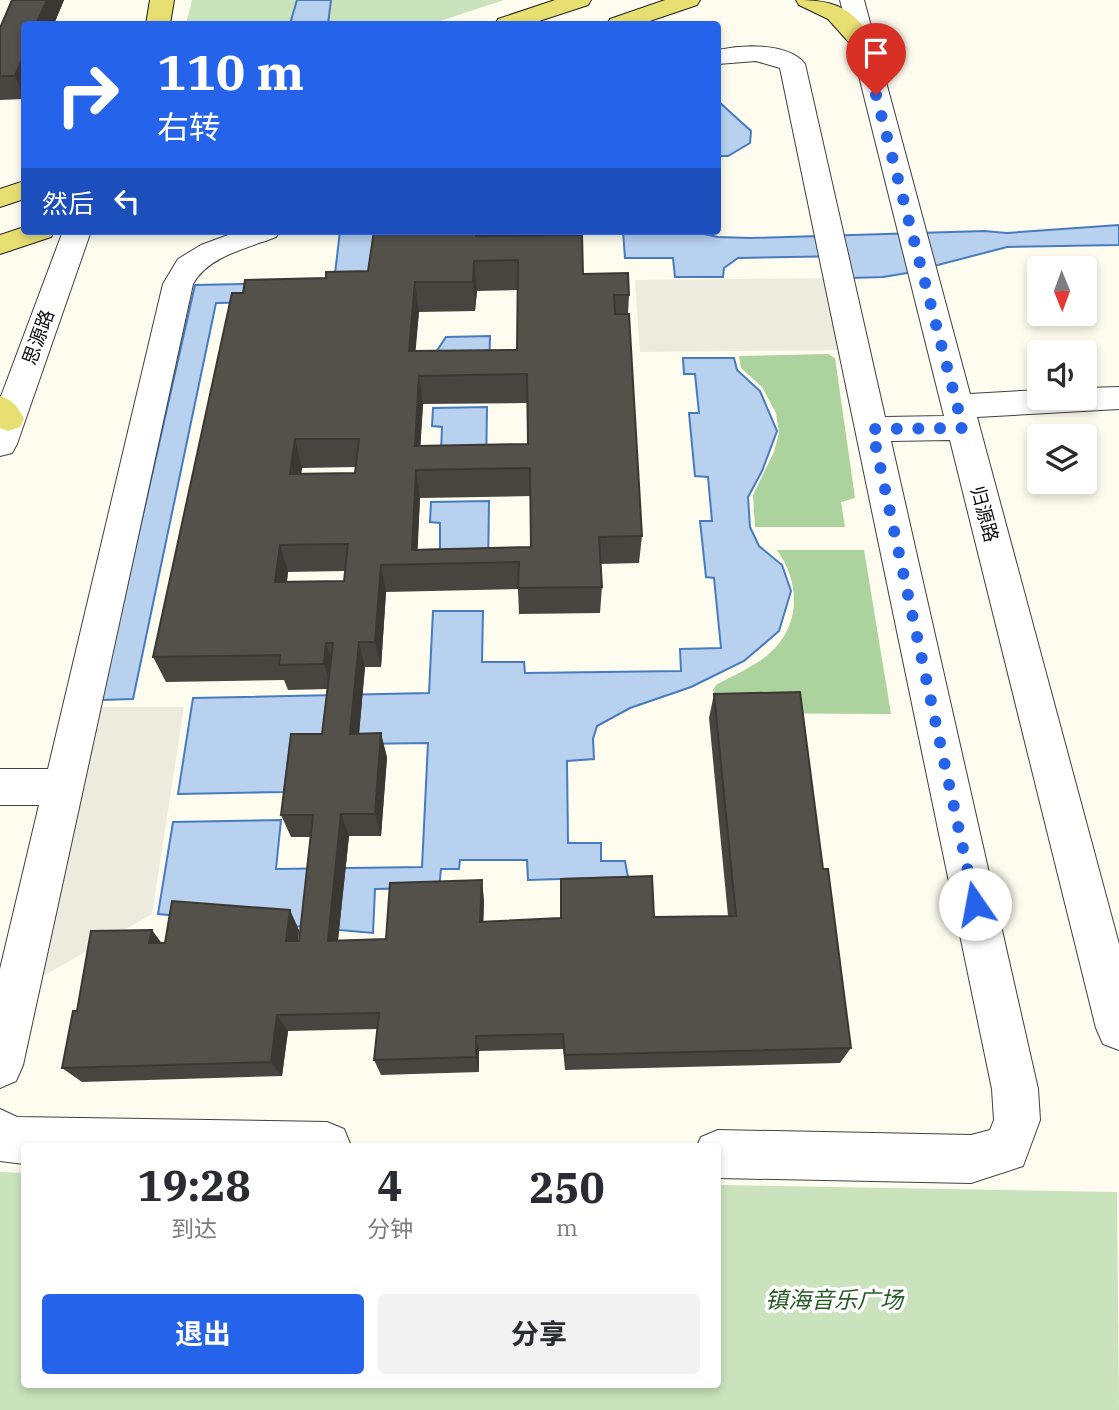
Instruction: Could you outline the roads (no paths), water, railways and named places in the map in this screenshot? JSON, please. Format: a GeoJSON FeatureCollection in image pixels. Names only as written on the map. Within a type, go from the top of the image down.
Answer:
{"type":"FeatureCollection","features":[{"type":"Feature","properties":{"kind":"main road"},"geometry":{"type":"LineString","coordinates":[[158,21],[161,0]]}},
{"type":"Feature","properties":{"kind":"main road"},"geometry":{"type":"LineString","coordinates":[[516,21],[579,0]]}},
{"type":"Feature","properties":{"kind":"main road"},"geometry":{"type":"LineString","coordinates":[[628,21],[688,0]]}},
{"type":"Feature","properties":{"kind":"main road"},"geometry":{"type":"LineString","coordinates":[[808,0],[837,14],[863,43]]}},
{"type":"Feature","properties":{"kind":"main road"},"geometry":{"type":"LineString","coordinates":[[0,198],[21,191]]}},
{"type":"Feature","properties":{"kind":"main road"},"geometry":{"type":"LineString","coordinates":[[0,246],[30,235]]}},
{"type":"Feature","properties":{"kind":"street"},"geometry":{"type":"LineString","coordinates":[[152,21],[161,0]]}},
{"type":"Feature","properties":{"kind":"street","name":"归源路"},"geometry":{"type":"LineString","coordinates":[[852,0],[1119,1028]]}},
{"type":"Feature","properties":{"kind":"street"},"geometry":{"type":"LineString","coordinates":[[721,56],[738,52],[770,54],[792,64],[1015,1089],[1017,1120],[1006,1149],[971,1159],[721,1154]]}},
{"type":"Feature","properties":{"kind":"street","name":"思源路"},"geometry":{"type":"LineString","coordinates":[[3,424],[75,235]]}},
{"type":"Feature","properties":{"kind":"street"},"geometry":{"type":"LineString","coordinates":[[0,1065],[178,284],[188,266],[211,253],[256,235]]}},
{"type":"Feature","properties":{"kind":"street"},"geometry":{"type":"LineString","coordinates":[[872,429],[1119,398]]}},
{"type":"Feature","properties":{"kind":"street"},"geometry":{"type":"LineString","coordinates":[[0,788],[63,787]]}},
{"type":"Feature","properties":{"kind":"street"},"geometry":{"type":"LineString","coordinates":[[0,1133],[7,1140],[167,1143]]}},
{"type":"Feature","properties":{"kind":"water"},"geometry":{"type":"Polygon","coordinates":[[[297,0],[331,0],[328,21],[291,21],[297,0]]]}},
{"type":"Feature","properties":{"kind":"water"},"geometry":{"type":"Polygon","coordinates":[[[721,104],[751,131],[750,143],[728,156],[721,156],[721,104]]]}},
{"type":"Feature","properties":{"kind":"water"},"geometry":{"type":"Polygon","coordinates":[[[1119,225],[1119,245],[1007,247],[883,277],[852,278],[846,256],[738,258],[724,268],[723,277],[675,277],[673,258],[625,258],[623,235],[751,238],[984,231],[1007,233],[1119,225]]]}},
{"type":"Feature","properties":{"kind":"water"},"geometry":{"type":"Polygon","coordinates":[[[340,235],[380,235],[372,300],[216,303],[133,699],[101,700],[195,285],[334,282],[340,235]]]}},
{"type":"Feature","properties":{"kind":"water"},"geometry":{"type":"Polygon","coordinates":[[[490,336],[489,377],[428,364],[446,337],[490,336]]]}},
{"type":"Feature","properties":{"kind":"water"},"geometry":{"type":"Polygon","coordinates":[[[683,358],[734,358],[737,370],[760,391],[777,431],[762,471],[748,497],[750,527],[759,546],[782,565],[791,591],[779,631],[744,661],[691,687],[630,708],[597,726],[593,739],[594,759],[567,761],[568,843],[601,843],[601,861],[625,861],[628,877],[528,880],[527,860],[460,860],[459,869],[441,869],[439,888],[375,889],[373,933],[158,914],[173,822],[281,820],[276,869],[422,867],[428,743],[290,745],[284,792],[178,794],[193,698],[429,693],[433,611],[483,611],[482,662],[524,662],[525,673],[681,671],[680,649],[721,648],[714,578],[706,577],[700,521],[712,521],[708,477],[695,476],[689,413],[699,413],[695,374],[684,374],[683,358]]]}},
{"type":"Feature","properties":{"kind":"water"},"geometry":{"type":"Polygon","coordinates":[[[487,407],[486,471],[431,472],[432,452],[441,451],[442,427],[432,426],[433,408],[487,407]]]}},
{"type":"Feature","properties":{"kind":"water"},"geometry":{"type":"Polygon","coordinates":[[[489,501],[488,573],[440,551],[440,523],[430,522],[431,502],[489,501]]]}},
{"type":"Feature","properties":{"kind":"park label","name":"镇海音乐广场"},"geometry":{"type":"Point","coordinates":[834,1299]}}]}
